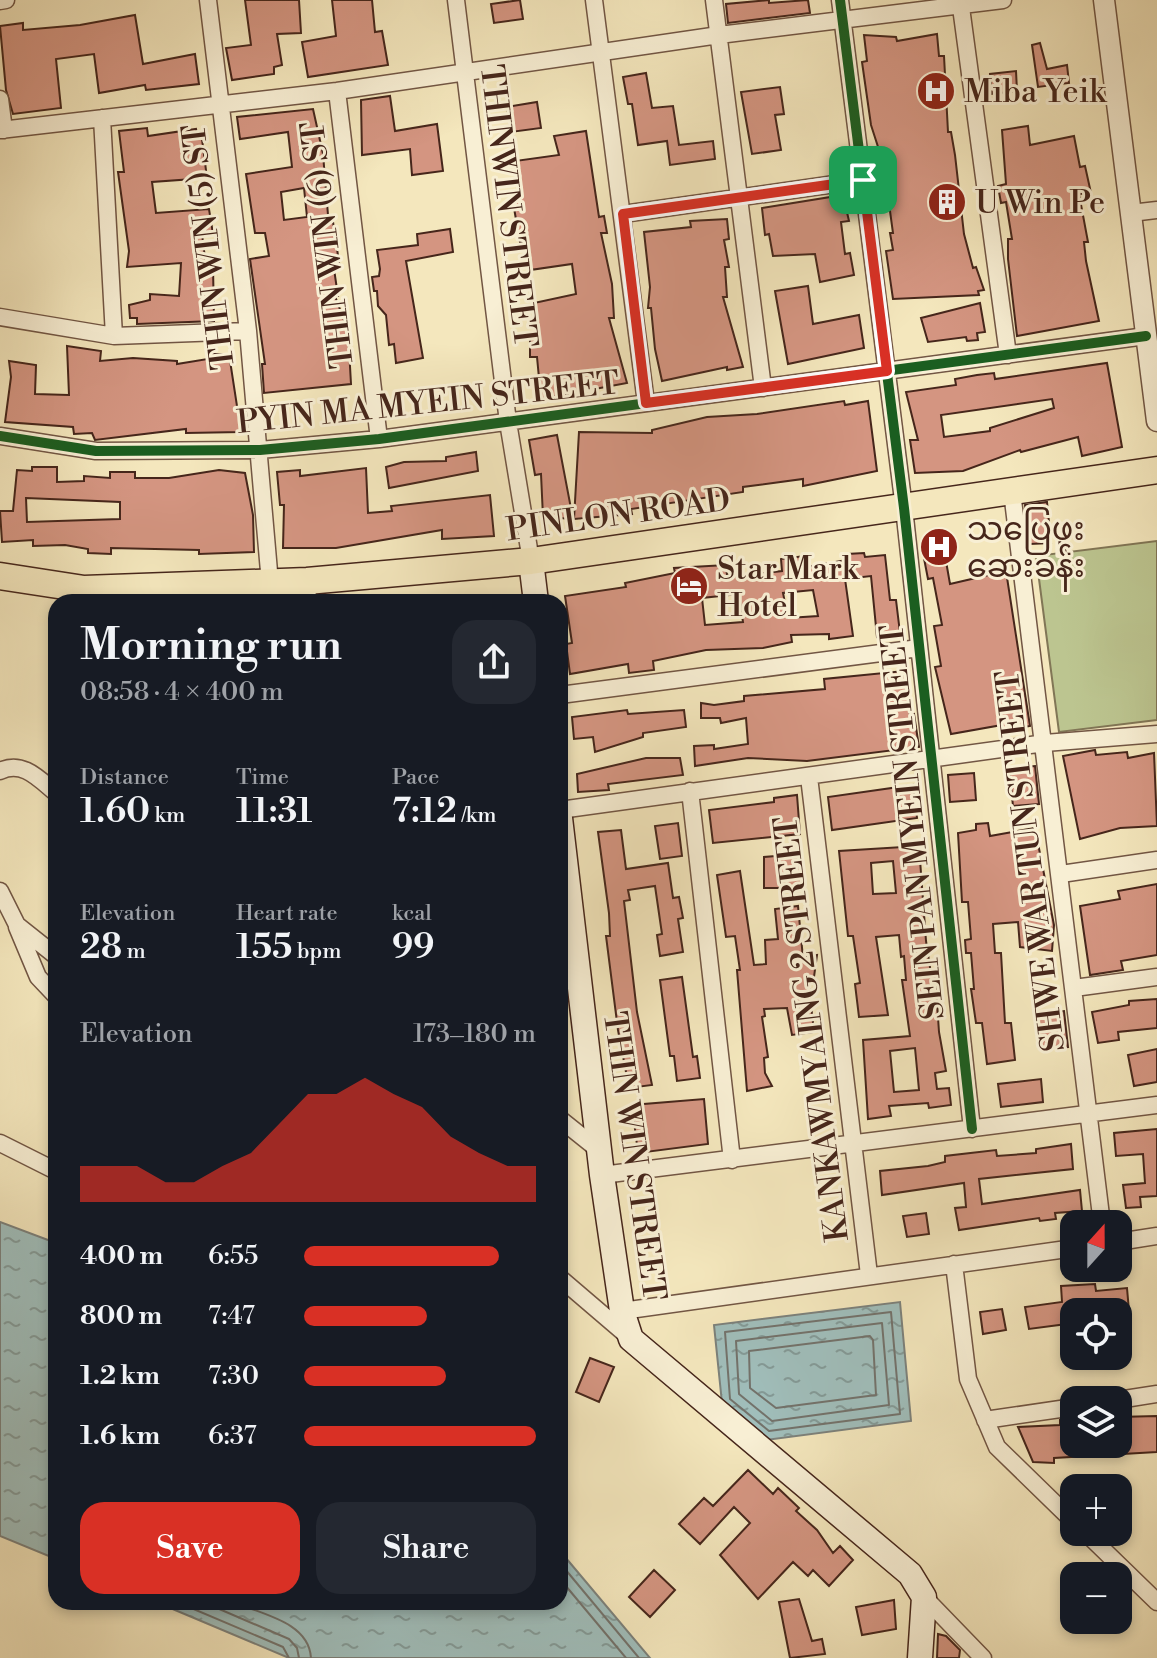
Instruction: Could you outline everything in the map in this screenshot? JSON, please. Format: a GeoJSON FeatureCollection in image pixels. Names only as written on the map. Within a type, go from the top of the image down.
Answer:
{"type":"FeatureCollection","features":[{"type":"Feature","properties":{"kind":"main road","name":"PINLON ROAD"},"geometry":{"type":"LineString","coordinates":[[113,594],[270,583],[308,592],[1157,470]]}},
{"type":"Feature","properties":{"kind":"main road"},"geometry":{"type":"LineString","coordinates":[[531,561],[535,594]]}},
{"type":"Feature","properties":{"kind":"main road","name":"PINLON ROAD"},"geometry":{"type":"LineString","coordinates":[[0,576],[76,594]]}},
{"type":"Feature","properties":{"kind":"main road","name":"PINLON ROAD"},"geometry":{"type":"LineString","coordinates":[[0,593],[48,595]]}},
{"type":"Feature","properties":{"kind":"main road","name":"THIN WIN STREET"},"geometry":{"type":"LineString","coordinates":[[568,885],[601,1163],[622,1311],[631,1339],[910,1574],[924,1597]]}},
{"type":"Feature","properties":{"kind":"main road"},"geometry":{"type":"LineString","coordinates":[[920,1658],[924,1597]]}},
{"type":"Feature","properties":{"kind":"street"},"geometry":{"type":"LineString","coordinates":[[0,1],[6,0]]}},
{"type":"Feature","properties":{"kind":"street","name":"THIN WIN (5) ST"},"geometry":{"type":"LineString","coordinates":[[208,0],[248,331],[270,583]]}},
{"type":"Feature","properties":{"kind":"street","name":"THINWIN STREET"},"geometry":{"type":"LineString","coordinates":[[456,0],[508,422],[531,561]]}},
{"type":"Feature","properties":{"kind":"street"},"geometry":{"type":"LineString","coordinates":[[594,0],[646,403]]}},
{"type":"Feature","properties":{"kind":"street"},"geometry":{"type":"LineString","coordinates":[[714,0],[763,388]]}},
{"type":"Feature","properties":{"kind":"street","name":"SEIN PAN MYEIN STREET"},"geometry":{"type":"LineString","coordinates":[[840,0],[904,508],[972,1129]]}},
{"type":"Feature","properties":{"kind":"street"},"geometry":{"type":"LineString","coordinates":[[0,99],[2,130],[337,91],[600,51],[960,3],[1003,0]]}},
{"type":"Feature","properties":{"kind":"street"},"geometry":{"type":"LineString","coordinates":[[1104,0],[1157,421]]}},
{"type":"Feature","properties":{"kind":"street"},"geometry":{"type":"LineString","coordinates":[[960,3],[1008,355]]}},
{"type":"Feature","properties":{"kind":"street","name":"THIN WIN (6) ST"},"geometry":{"type":"LineString","coordinates":[[337,91],[379,439]]}},
{"type":"Feature","properties":{"kind":"street"},"geometry":{"type":"LineString","coordinates":[[102,118],[114,336]]}},
{"type":"Feature","properties":{"kind":"street"},"geometry":{"type":"LineString","coordinates":[[623,214],[863,180]]}},
{"type":"Feature","properties":{"kind":"street"},"geometry":{"type":"LineString","coordinates":[[1131,213],[1157,210]]}},
{"type":"Feature","properties":{"kind":"street"},"geometry":{"type":"LineString","coordinates":[[0,321],[114,336],[248,331]]}},
{"type":"Feature","properties":{"kind":"street","name":"PYIN MA MYEIN STREET"},"geometry":{"type":"LineString","coordinates":[[0,436],[96,451],[260,450],[379,439],[1146,336]]}},
{"type":"Feature","properties":{"kind":"street","name":"SHWE WAR TUN STREET"},"geometry":{"type":"LineString","coordinates":[[1012,492],[1100,1210]]}},
{"type":"Feature","properties":{"kind":"street"},"geometry":{"type":"LineString","coordinates":[[568,694],[919,648]]}},
{"type":"Feature","properties":{"kind":"street"},"geometry":{"type":"LineString","coordinates":[[568,809],[1045,743],[1157,734]]}},
{"type":"Feature","properties":{"kind":"street"},"geometry":{"type":"LineString","coordinates":[[0,771],[16,767],[27,770],[48,787]]}},
{"type":"Feature","properties":{"kind":"street","name":"KANKAWMYAING 2 STREET"},"geometry":{"type":"LineString","coordinates":[[809,777],[869,1275]]}},
{"type":"Feature","properties":{"kind":"street"},"geometry":{"type":"LineString","coordinates":[[690,791],[732,1160]]}},
{"type":"Feature","properties":{"kind":"street"},"geometry":{"type":"LineString","coordinates":[[1061,874],[1157,860]]}},
{"type":"Feature","properties":{"kind":"street"},"geometry":{"type":"LineString","coordinates":[[0,891],[38,977],[48,988]]}},
{"type":"Feature","properties":{"kind":"street"},"geometry":{"type":"LineString","coordinates":[[9,917],[48,949]]}},
{"type":"Feature","properties":{"kind":"street"},"geometry":{"type":"LineString","coordinates":[[1074,988],[1157,977]]}},
{"type":"Feature","properties":{"kind":"street"},"geometry":{"type":"LineString","coordinates":[[568,1128],[601,1163],[732,1160],[1157,1105]]}},
{"type":"Feature","properties":{"kind":"street"},"geometry":{"type":"LineString","coordinates":[[0,1143],[48,1167]]}},
{"type":"Feature","properties":{"kind":"street"},"geometry":{"type":"LineString","coordinates":[[1132,1240],[1157,1236]]}},
{"type":"Feature","properties":{"kind":"street"},"geometry":{"type":"LineString","coordinates":[[622,1311],[1060,1250]]}},
{"type":"Feature","properties":{"kind":"street"},"geometry":{"type":"LineString","coordinates":[[954,1264],[968,1379],[985,1420],[997,1447],[1060,1508]]}},
{"type":"Feature","properties":{"kind":"street"},"geometry":{"type":"LineString","coordinates":[[568,1285],[631,1339]]}},
{"type":"Feature","properties":{"kind":"street"},"geometry":{"type":"LineString","coordinates":[[1132,1398],[1157,1394]]}},
{"type":"Feature","properties":{"kind":"street"},"geometry":{"type":"LineString","coordinates":[[985,1420],[1060,1409]]}},
{"type":"Feature","properties":{"kind":"street"},"geometry":{"type":"LineString","coordinates":[[1099,1546],[1157,1602]]}},
{"type":"Feature","properties":{"kind":"street"},"geometry":{"type":"LineString","coordinates":[[924,1597],[983,1658]]}},
{"type":"Feature","properties":{"kind":"green space"},"geometry":{"type":"Polygon","coordinates":[[[1157,541],[1157,720],[1059,732],[1036,556],[1157,541]]]}},
{"type":"Feature","properties":{"kind":"water"},"geometry":{"type":"Polygon","coordinates":[[[0,1222],[48,1240],[48,1556],[0,1536],[0,1222]]]}},
{"type":"Feature","properties":{"kind":"water"},"geometry":{"type":"Polygon","coordinates":[[[900,1302],[911,1421],[766,1440],[722,1403],[714,1325],[900,1302]]]}},
{"type":"Feature","properties":{"kind":"water"},"geometry":{"type":"Polygon","coordinates":[[[568,1561],[650,1658],[289,1658],[175,1610],[568,1610],[568,1561]]]}},
{"type":"Feature","properties":{"kind":"building"},"geometry":{"type":"Polygon","coordinates":[[[245,0],[299,0],[301,33],[277,34],[282,65],[274,67],[274,74],[232,80],[226,48],[251,45],[245,0]]]}},
{"type":"Feature","properties":{"kind":"building"},"geometry":{"type":"Polygon","coordinates":[[[332,0],[372,0],[375,32],[382,31],[388,65],[308,77],[302,42],[336,36],[332,0]]]}},
{"type":"Feature","properties":{"kind":"building"},"geometry":{"type":"Polygon","coordinates":[[[520,0],[523,19],[494,23],[491,4],[520,0]]]}},
{"type":"Feature","properties":{"kind":"building"},"geometry":{"type":"Polygon","coordinates":[[[769,0],[769,3],[808,0],[810,13],[728,23],[726,4],[769,0]]]}},
{"type":"Feature","properties":{"kind":"building"},"geometry":{"type":"Polygon","coordinates":[[[135,15],[143,64],[195,54],[199,84],[146,90],[145,85],[99,93],[94,54],[56,59],[61,108],[13,114],[6,90],[0,26],[23,23],[23,30],[80,25],[135,15]]]}},
{"type":"Feature","properties":{"kind":"building"},"geometry":{"type":"Polygon","coordinates":[[[937,34],[939,56],[944,56],[948,132],[951,132],[955,155],[964,234],[973,268],[976,267],[984,290],[978,291],[979,295],[893,299],[886,251],[893,250],[890,233],[893,233],[887,189],[883,190],[880,179],[888,178],[871,125],[862,62],[867,61],[864,35],[896,37],[897,41],[937,34]]]}},
{"type":"Feature","properties":{"kind":"building"},"geometry":{"type":"Polygon","coordinates":[[[1040,43],[1047,69],[1067,65],[1069,83],[1038,87],[1032,45],[1040,43]]]}},
{"type":"Feature","properties":{"kind":"building"},"geometry":{"type":"Polygon","coordinates":[[[1016,71],[1017,91],[992,94],[990,74],[1016,71]]]}},
{"type":"Feature","properties":{"kind":"building"},"geometry":{"type":"Polygon","coordinates":[[[646,73],[652,108],[673,106],[679,145],[713,141],[715,159],[670,165],[667,141],[638,145],[632,104],[628,104],[623,77],[646,73]]]}},
{"type":"Feature","properties":{"kind":"building"},"geometry":{"type":"Polygon","coordinates":[[[780,87],[784,114],[775,115],[781,150],[752,154],[741,92],[780,87]]]}},
{"type":"Feature","properties":{"kind":"building"},"geometry":{"type":"Polygon","coordinates":[[[390,96],[395,131],[437,124],[443,171],[412,175],[410,149],[362,155],[361,100],[390,96]]]}},
{"type":"Feature","properties":{"kind":"building"},"geometry":{"type":"Polygon","coordinates":[[[537,102],[541,128],[511,132],[507,107],[537,102]]]}},
{"type":"Feature","properties":{"kind":"building"},"geometry":{"type":"Polygon","coordinates":[[[313,109],[323,154],[328,215],[332,215],[340,269],[334,269],[338,296],[335,296],[348,331],[351,384],[264,393],[262,364],[265,364],[250,259],[269,256],[265,233],[255,233],[246,174],[292,167],[288,132],[240,139],[237,117],[313,109]],[[304,188],[281,192],[284,220],[307,217],[304,188]]]}},
{"type":"Feature","properties":{"kind":"building"},"geometry":{"type":"Polygon","coordinates":[[[1028,126],[1030,145],[1074,136],[1080,167],[1085,166],[1091,193],[1079,194],[1088,242],[1084,242],[1086,261],[1099,321],[1017,336],[1008,259],[1008,239],[1012,239],[1006,202],[1001,203],[998,186],[1006,184],[1002,130],[1028,126]]]}},
{"type":"Feature","properties":{"kind":"building"},"geometry":{"type":"Polygon","coordinates":[[[147,128],[148,136],[196,129],[198,139],[202,139],[207,178],[152,182],[156,213],[209,209],[213,234],[202,234],[206,266],[213,266],[214,321],[137,324],[137,318],[130,318],[129,305],[150,300],[150,294],[179,296],[181,263],[127,267],[129,251],[118,172],[124,172],[119,131],[147,128]]]}},
{"type":"Feature","properties":{"kind":"building"},"geometry":{"type":"Polygon","coordinates":[[[586,131],[599,217],[604,216],[607,233],[601,233],[612,284],[614,318],[609,318],[627,383],[541,399],[537,357],[530,357],[530,338],[539,337],[534,303],[576,294],[572,264],[530,270],[526,241],[520,242],[511,191],[518,190],[515,161],[559,155],[554,136],[586,131]]]}},
{"type":"Feature","properties":{"kind":"building"},"geometry":{"type":"Polygon","coordinates":[[[843,195],[849,221],[841,222],[845,254],[850,253],[854,275],[820,282],[815,254],[773,256],[769,234],[765,235],[762,208],[843,195]]]}},
{"type":"Feature","properties":{"kind":"building"},"geometry":{"type":"Polygon","coordinates":[[[727,219],[729,239],[724,240],[729,267],[725,267],[727,297],[723,297],[743,367],[727,370],[727,367],[662,381],[651,308],[648,308],[650,287],[644,232],[691,227],[690,221],[727,219]]]}},
{"type":"Feature","properties":{"kind":"building"},"geometry":{"type":"Polygon","coordinates":[[[450,229],[453,252],[406,261],[423,358],[396,363],[394,344],[389,345],[386,315],[378,306],[377,291],[374,291],[372,277],[379,276],[380,269],[377,250],[418,245],[417,234],[450,229]]]}},
{"type":"Feature","properties":{"kind":"building"},"geometry":{"type":"Polygon","coordinates":[[[808,286],[813,324],[859,315],[864,348],[788,364],[775,291],[808,286]]]}},
{"type":"Feature","properties":{"kind":"building"},"geometry":{"type":"Polygon","coordinates":[[[980,303],[985,332],[977,333],[978,340],[967,341],[966,337],[928,342],[921,318],[980,303]]]}},
{"type":"Feature","properties":{"kind":"building"},"geometry":{"type":"Polygon","coordinates":[[[67,346],[101,351],[100,361],[133,358],[177,361],[177,364],[208,359],[208,354],[229,354],[241,432],[186,433],[186,429],[95,440],[92,433],[74,434],[73,427],[5,422],[11,377],[9,361],[36,365],[35,394],[69,395],[67,346]]]}},
{"type":"Feature","properties":{"kind":"building"},"geometry":{"type":"Polygon","coordinates":[[[1107,363],[1122,447],[1082,456],[1078,437],[1020,450],[963,471],[915,473],[910,440],[918,440],[906,392],[956,385],[955,379],[977,375],[994,373],[995,379],[1107,363]],[[1052,399],[941,415],[944,437],[990,431],[990,428],[1054,408],[1052,399]]]}},
{"type":"Feature","properties":{"kind":"building"},"geometry":{"type":"Polygon","coordinates":[[[844,401],[845,405],[868,401],[877,471],[803,486],[803,479],[743,487],[743,492],[631,509],[632,514],[574,519],[579,432],[652,433],[652,430],[707,417],[757,414],[844,401]]]}},
{"type":"Feature","properties":{"kind":"building"},"geometry":{"type":"Polygon","coordinates":[[[557,435],[573,519],[543,517],[541,474],[535,475],[529,440],[557,435]]]}},
{"type":"Feature","properties":{"kind":"building"},"geometry":{"type":"Polygon","coordinates":[[[476,452],[478,471],[389,488],[386,467],[404,462],[446,461],[446,457],[476,452]]]}},
{"type":"Feature","properties":{"kind":"building"},"geometry":{"type":"Polygon","coordinates":[[[32,467],[57,467],[57,482],[84,481],[84,476],[110,478],[110,472],[135,472],[135,478],[169,478],[219,470],[245,473],[253,515],[254,552],[199,554],[199,550],[111,548],[111,554],[88,553],[88,549],[65,545],[33,546],[33,540],[2,542],[0,511],[13,511],[17,470],[32,471],[32,467]],[[26,498],[27,522],[120,519],[120,502],[26,498]]]}},
{"type":"Feature","properties":{"kind":"building"},"geometry":{"type":"Polygon","coordinates":[[[366,468],[368,513],[392,511],[391,506],[490,495],[494,536],[442,539],[442,530],[336,548],[283,548],[284,505],[280,505],[277,472],[300,470],[300,476],[366,468]]]}},
{"type":"Feature","properties":{"kind":"building"},"geometry":{"type":"Polygon","coordinates":[[[1047,502],[1051,543],[1030,544],[1025,505],[1047,502]]]}},
{"type":"Feature","properties":{"kind":"building"},"geometry":{"type":"Polygon","coordinates":[[[943,544],[950,584],[1006,571],[1030,726],[1003,731],[1002,725],[951,734],[935,667],[941,666],[934,626],[942,625],[933,578],[928,579],[922,548],[943,544]]]}},
{"type":"Feature","properties":{"kind":"building"},"geometry":{"type":"Polygon","coordinates":[[[864,553],[865,557],[885,555],[890,600],[896,600],[900,633],[877,637],[871,576],[845,579],[853,636],[829,639],[829,634],[791,635],[792,642],[763,648],[706,650],[653,661],[654,670],[629,673],[628,664],[570,674],[568,644],[572,643],[568,596],[626,587],[625,583],[675,573],[674,568],[726,565],[727,575],[754,574],[782,571],[781,559],[804,556],[806,567],[847,560],[847,554],[864,553]],[[813,590],[783,593],[788,618],[818,616],[813,590]],[[739,594],[702,598],[705,625],[743,622],[739,594]]]}},
{"type":"Feature","properties":{"kind":"building"},"geometry":{"type":"Polygon","coordinates":[[[904,671],[910,715],[914,714],[919,747],[807,761],[748,758],[695,766],[694,746],[714,745],[714,749],[748,744],[746,718],[721,723],[720,718],[701,718],[701,703],[714,705],[744,701],[744,696],[825,689],[824,679],[904,671]]]}},
{"type":"Feature","properties":{"kind":"building"},"geometry":{"type":"Polygon","coordinates":[[[627,710],[628,714],[684,710],[686,727],[643,733],[643,737],[595,752],[593,737],[574,739],[572,717],[627,710]]]}},
{"type":"Feature","properties":{"kind":"building"},"geometry":{"type":"Polygon","coordinates":[[[1095,750],[1096,755],[1127,752],[1128,758],[1154,753],[1157,826],[1120,828],[1080,839],[1063,756],[1095,750]]]}},
{"type":"Feature","properties":{"kind":"building"},"geometry":{"type":"Polygon","coordinates":[[[646,758],[680,758],[683,775],[608,784],[609,790],[578,792],[577,774],[646,758]]]}},
{"type":"Feature","properties":{"kind":"building"},"geometry":{"type":"Polygon","coordinates":[[[1035,766],[1039,804],[1013,806],[1009,768],[1035,766]]]}},
{"type":"Feature","properties":{"kind":"building"},"geometry":{"type":"Polygon","coordinates":[[[974,773],[976,800],[950,802],[948,775],[974,773]]]}},
{"type":"Feature","properties":{"kind":"building"},"geometry":{"type":"Polygon","coordinates":[[[913,785],[917,818],[832,830],[828,797],[913,785]]]}},
{"type":"Feature","properties":{"kind":"building"},"geometry":{"type":"Polygon","coordinates":[[[797,795],[800,834],[713,843],[709,810],[774,802],[774,798],[797,795]]]}},
{"type":"Feature","properties":{"kind":"building"},"geometry":{"type":"Polygon","coordinates":[[[678,823],[682,856],[660,859],[655,826],[678,823]]]}},
{"type":"Feature","properties":{"kind":"building"},"geometry":{"type":"Polygon","coordinates":[[[988,823],[990,836],[1035,828],[1054,925],[1052,951],[1020,947],[1018,922],[993,924],[995,953],[1001,953],[1005,1023],[1011,1023],[1015,1060],[987,1064],[982,1023],[976,1023],[971,989],[974,989],[971,953],[966,953],[965,940],[971,939],[968,902],[962,902],[958,833],[976,830],[976,824],[988,823]]]}},
{"type":"Feature","properties":{"kind":"building"},"geometry":{"type":"Polygon","coordinates":[[[621,830],[626,869],[668,863],[673,898],[679,897],[683,918],[678,919],[683,952],[660,956],[657,935],[662,934],[655,886],[628,890],[630,900],[624,901],[637,1012],[652,1085],[629,1088],[606,936],[610,936],[609,913],[598,832],[621,830]]]}},
{"type":"Feature","properties":{"kind":"building"},"geometry":{"type":"Polygon","coordinates":[[[919,846],[926,941],[931,974],[935,973],[939,1032],[946,1071],[935,1073],[937,1089],[949,1088],[951,1105],[929,1108],[928,1103],[889,1106],[891,1116],[868,1119],[863,1040],[910,1036],[902,980],[906,980],[904,956],[901,957],[899,935],[876,937],[888,1015],[859,1017],[855,984],[860,983],[853,936],[848,936],[839,851],[919,846]],[[893,861],[871,863],[873,894],[896,893],[893,861]],[[915,1048],[890,1051],[894,1092],[919,1090],[915,1048]]]}},
{"type":"Feature","properties":{"kind":"building"},"geometry":{"type":"Polygon","coordinates":[[[801,854],[801,888],[764,888],[764,857],[801,854]]]}},
{"type":"Feature","properties":{"kind":"building"},"geometry":{"type":"Polygon","coordinates":[[[740,871],[754,965],[766,964],[765,940],[778,939],[775,909],[798,906],[803,958],[817,955],[814,977],[808,978],[814,1032],[792,1035],[787,1008],[764,1009],[765,1016],[762,1017],[768,1057],[764,1058],[765,1073],[772,1086],[747,1091],[737,970],[740,970],[735,936],[726,937],[717,875],[740,871]]]}},
{"type":"Feature","properties":{"kind":"building"},"geometry":{"type":"Polygon","coordinates":[[[1157,884],[1157,955],[1121,961],[1123,970],[1090,975],[1080,906],[1120,899],[1118,891],[1157,884]]]}},
{"type":"Feature","properties":{"kind":"building"},"geometry":{"type":"Polygon","coordinates":[[[682,977],[693,1057],[697,1056],[700,1078],[677,1081],[674,1056],[670,1056],[660,980],[682,977]]]}},
{"type":"Feature","properties":{"kind":"building"},"geometry":{"type":"Polygon","coordinates":[[[1157,999],[1157,1028],[1118,1032],[1119,1040],[1098,1043],[1092,1012],[1129,1005],[1129,1001],[1157,999]]]}},
{"type":"Feature","properties":{"kind":"building"},"geometry":{"type":"Polygon","coordinates":[[[1064,1011],[1068,1047],[1039,1049],[1035,1014],[1064,1011]]]}},
{"type":"Feature","properties":{"kind":"building"},"geometry":{"type":"Polygon","coordinates":[[[1157,1049],[1157,1082],[1134,1086],[1128,1055],[1157,1049]]]}},
{"type":"Feature","properties":{"kind":"building"},"geometry":{"type":"Polygon","coordinates":[[[1041,1079],[1043,1102],[1001,1107],[998,1084],[1041,1079]]]}},
{"type":"Feature","properties":{"kind":"building"},"geometry":{"type":"Polygon","coordinates":[[[704,1099],[708,1144],[638,1153],[632,1105],[704,1099]]]}},
{"type":"Feature","properties":{"kind":"building"},"geometry":{"type":"Polygon","coordinates":[[[1157,1129],[1157,1196],[1140,1197],[1141,1207],[1126,1208],[1123,1185],[1145,1183],[1143,1154],[1116,1156],[1114,1133],[1157,1129]]]}},
{"type":"Feature","properties":{"kind":"building"},"geometry":{"type":"Polygon","coordinates":[[[1071,1144],[1073,1169],[979,1179],[982,1204],[1080,1190],[1082,1210],[1060,1210],[1055,1213],[1056,1219],[1040,1221],[1039,1218],[959,1230],[955,1208],[966,1207],[964,1183],[882,1195],[880,1171],[928,1166],[945,1162],[945,1156],[996,1150],[997,1156],[1036,1153],[1036,1149],[1071,1144]]]}},
{"type":"Feature","properties":{"kind":"building"},"geometry":{"type":"Polygon","coordinates":[[[926,1213],[929,1234],[907,1237],[903,1216],[926,1213]]]}},
{"type":"Feature","properties":{"kind":"building"},"geometry":{"type":"Polygon","coordinates":[[[1095,1284],[1096,1291],[1127,1288],[1128,1298],[1062,1298],[1061,1286],[1095,1284]]]}},
{"type":"Feature","properties":{"kind":"building"},"geometry":{"type":"Polygon","coordinates":[[[1060,1302],[1060,1325],[1029,1329],[1025,1307],[1060,1302]]]}},
{"type":"Feature","properties":{"kind":"building"},"geometry":{"type":"Polygon","coordinates":[[[1002,1309],[1006,1330],[983,1334],[980,1312],[1002,1309]]]}},
{"type":"Feature","properties":{"kind":"building"},"geometry":{"type":"Polygon","coordinates":[[[590,1358],[614,1367],[599,1402],[576,1392],[590,1358]]]}},
{"type":"Feature","properties":{"kind":"building"},"geometry":{"type":"Polygon","coordinates":[[[1157,1416],[1157,1452],[1132,1453],[1132,1417],[1157,1416]]]}},
{"type":"Feature","properties":{"kind":"building"},"geometry":{"type":"Polygon","coordinates":[[[1060,1425],[1060,1458],[1054,1458],[1054,1463],[1033,1462],[1018,1427],[1060,1425]]]}},
{"type":"Feature","properties":{"kind":"building"},"geometry":{"type":"Polygon","coordinates":[[[748,1470],[773,1494],[778,1488],[799,1508],[796,1511],[817,1530],[833,1553],[840,1546],[853,1560],[829,1586],[813,1570],[808,1576],[793,1562],[758,1599],[720,1555],[750,1523],[734,1507],[700,1544],[679,1524],[704,1498],[713,1506],[748,1470]]]}},
{"type":"Feature","properties":{"kind":"building"},"geometry":{"type":"Polygon","coordinates":[[[654,1570],[675,1590],[650,1617],[629,1597],[654,1570]]]}},
{"type":"Feature","properties":{"kind":"building"},"geometry":{"type":"Polygon","coordinates":[[[799,1599],[812,1641],[822,1639],[825,1654],[790,1658],[779,1602],[799,1599]]]}},
{"type":"Feature","properties":{"kind":"building"},"geometry":{"type":"Polygon","coordinates":[[[894,1600],[896,1629],[862,1635],[856,1607],[894,1600]]]}},
{"type":"Feature","properties":{"kind":"building"},"geometry":{"type":"Polygon","coordinates":[[[938,1634],[946,1636],[960,1650],[959,1658],[937,1658],[938,1634]]]}},
{"type":"Feature","properties":{"kind":"cycle path"},"geometry":{"type":"LineString","coordinates":[[840,0],[904,508],[972,1129]]}},
{"type":"Feature","properties":{"kind":"cycle path"},"geometry":{"type":"LineString","coordinates":[[0,436],[96,451],[260,450],[379,439],[1146,336]]}},
{"type":"Feature","properties":{"kind":"place","name":"Miba Yeik"},"geometry":{"type":"Point","coordinates":[936,91]}},
{"type":"Feature","properties":{"kind":"place","name":"U Win Pe"},"geometry":{"type":"Point","coordinates":[947,202]}},
{"type":"Feature","properties":{"kind":"place","name":"သပြေဖူး ဆေးခန်း"},"geometry":{"type":"Point","coordinates":[939,547]}},
{"type":"Feature","properties":{"kind":"place","name":"Star Mark Hotel"},"geometry":{"type":"Point","coordinates":[689,586]}},
{"type":"Feature","properties":{"kind":"route"},"geometry":{"type":"LineString","coordinates":[[863,180],[887,371],[646,403],[623,214],[863,180]]}}]}
